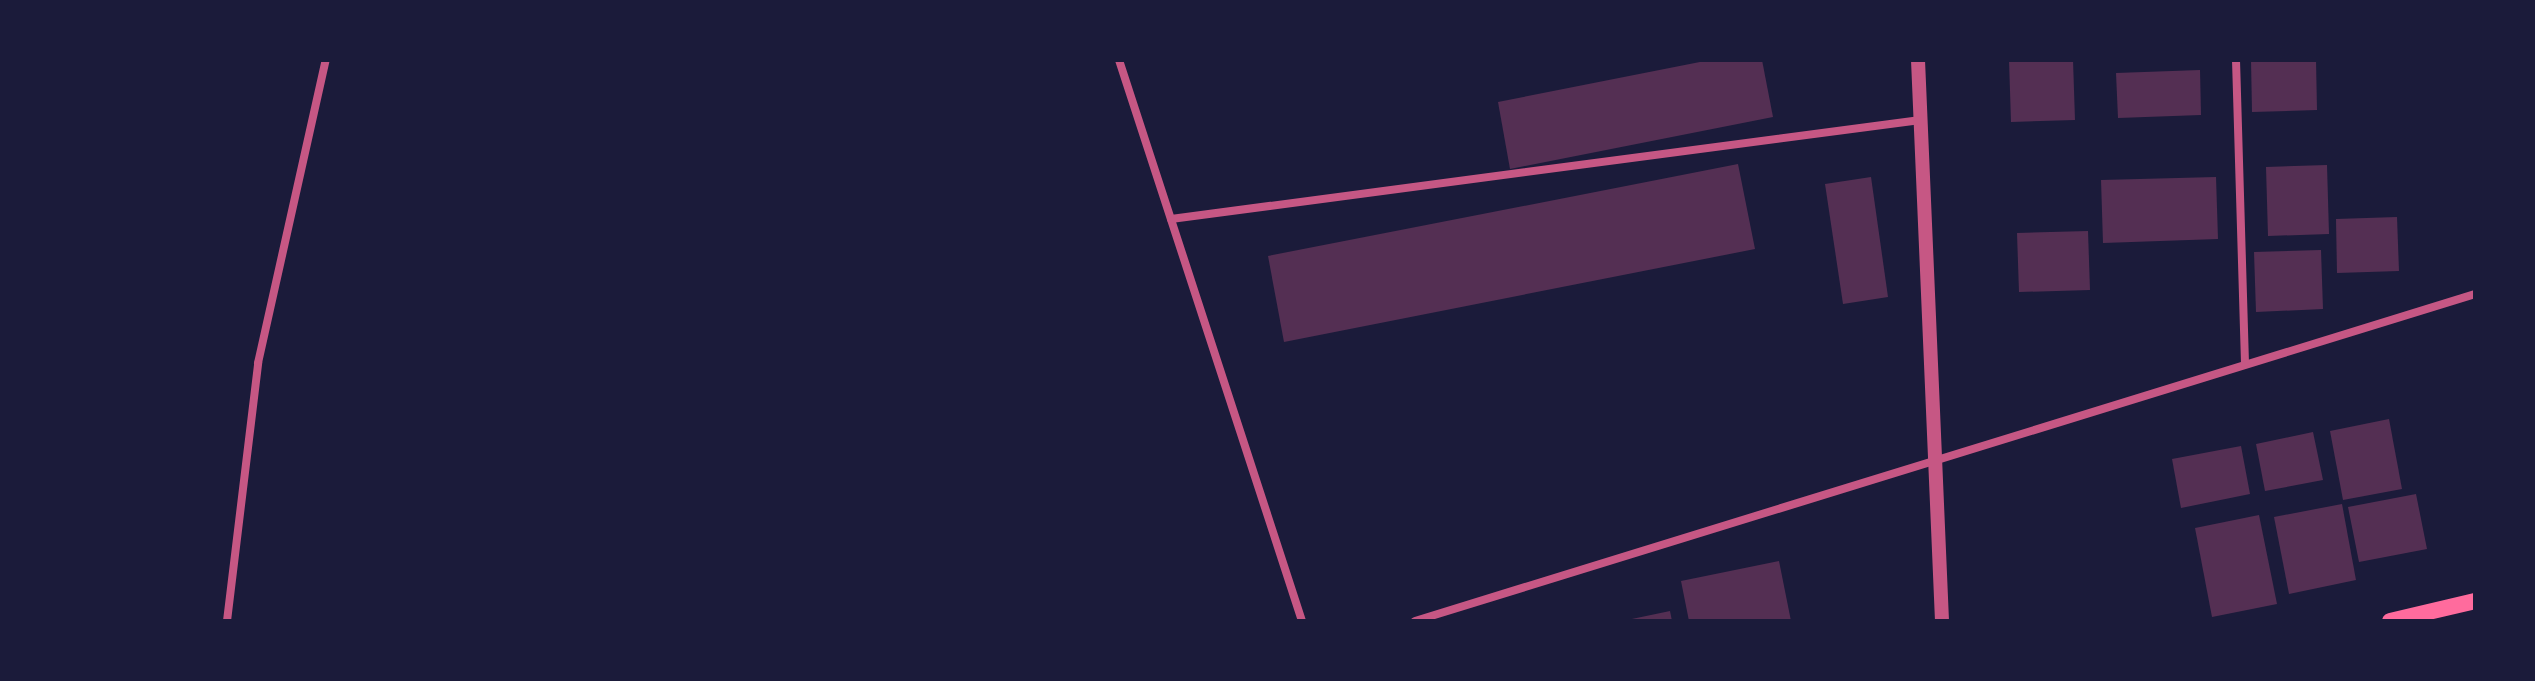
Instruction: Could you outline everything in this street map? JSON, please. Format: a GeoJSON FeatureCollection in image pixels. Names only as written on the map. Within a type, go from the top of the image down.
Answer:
{"type":"FeatureCollection","features":[{"type":"Feature","properties":{"kind":"main road"},"geometry":{"type":"LineString","coordinates":[[2390,621],[2475,601]]}},
{"type":"Feature","properties":{"kind":"street"},"geometry":{"type":"LineString","coordinates":[[227,621],[258,363],[326,60]]}},
{"type":"Feature","properties":{"kind":"street"},"geometry":{"type":"LineString","coordinates":[[1119,60],[1302,621]]}},
{"type":"Feature","properties":{"kind":"street"},"geometry":{"type":"LineString","coordinates":[[1918,60],[1942,621]]}},
{"type":"Feature","properties":{"kind":"street"},"geometry":{"type":"LineString","coordinates":[[2236,60],[2245,362]]}},
{"type":"Feature","properties":{"kind":"street"},"geometry":{"type":"LineString","coordinates":[[1171,219],[1920,120]]}},
{"type":"Feature","properties":{"kind":"street"},"geometry":{"type":"LineString","coordinates":[[1415,621],[2245,362],[2475,294]]}},
{"type":"Feature","properties":{"kind":"building"},"geometry":{"type":"Polygon","coordinates":[[[1710,60],[1762,60],[1773,117],[1510,169],[1498,102],[1710,60]]]}},
{"type":"Feature","properties":{"kind":"building"},"geometry":{"type":"Polygon","coordinates":[[[2009,60],[2073,60],[2075,120],[2011,122],[2009,60]]]}},
{"type":"Feature","properties":{"kind":"building"},"geometry":{"type":"Polygon","coordinates":[[[2251,60],[2316,60],[2317,110],[2252,112],[2251,60]]]}},
{"type":"Feature","properties":{"kind":"building"},"geometry":{"type":"Polygon","coordinates":[[[2200,70],[2201,115],[2118,118],[2116,73],[2200,70]]]}},
{"type":"Feature","properties":{"kind":"building"},"geometry":{"type":"Polygon","coordinates":[[[1738,164],[1755,249],[1284,342],[1268,256],[1738,164]]]}},
{"type":"Feature","properties":{"kind":"building"},"geometry":{"type":"Polygon","coordinates":[[[2327,165],[2329,234],[2268,236],[2266,167],[2327,165]]]}},
{"type":"Feature","properties":{"kind":"building"},"geometry":{"type":"Polygon","coordinates":[[[1871,177],[1888,297],[1843,304],[1825,184],[1871,177]]]}},
{"type":"Feature","properties":{"kind":"building"},"geometry":{"type":"Polygon","coordinates":[[[2216,177],[2218,239],[2103,243],[2101,180],[2216,177]]]}},
{"type":"Feature","properties":{"kind":"building"},"geometry":{"type":"Polygon","coordinates":[[[2397,217],[2399,271],[2337,273],[2336,219],[2397,217]]]}},
{"type":"Feature","properties":{"kind":"building"},"geometry":{"type":"Polygon","coordinates":[[[2088,231],[2090,290],[2019,292],[2017,233],[2088,231]]]}},
{"type":"Feature","properties":{"kind":"building"},"geometry":{"type":"Polygon","coordinates":[[[2321,250],[2323,309],[2256,312],[2254,252],[2321,250]]]}},
{"type":"Feature","properties":{"kind":"building"},"geometry":{"type":"Polygon","coordinates":[[[2389,419],[2402,489],[2343,500],[2330,431],[2389,419]]]}},
{"type":"Feature","properties":{"kind":"building"},"geometry":{"type":"Polygon","coordinates":[[[2313,432],[2323,480],[2265,491],[2256,444],[2313,432]]]}},
{"type":"Feature","properties":{"kind":"building"},"geometry":{"type":"Polygon","coordinates":[[[2241,446],[2250,494],[2181,508],[2172,459],[2241,446]]]}},
{"type":"Feature","properties":{"kind":"building"},"geometry":{"type":"Polygon","coordinates":[[[2416,494],[2427,549],[2359,562],[2348,507],[2416,494]]]}},
{"type":"Feature","properties":{"kind":"building"},"geometry":{"type":"Polygon","coordinates":[[[2342,504],[2356,580],[2289,594],[2274,517],[2342,504]]]}},
{"type":"Feature","properties":{"kind":"building"},"geometry":{"type":"Polygon","coordinates":[[[2259,515],[2277,604],[2212,617],[2195,528],[2259,515]]]}},
{"type":"Feature","properties":{"kind":"building"},"geometry":{"type":"Polygon","coordinates":[[[1779,561],[1791,621],[1689,621],[1681,581],[1779,561]]]}},
{"type":"Feature","properties":{"kind":"building"},"geometry":{"type":"Polygon","coordinates":[[[1670,611],[1672,621],[1627,621],[1627,620],[1670,611]]]}}]}
